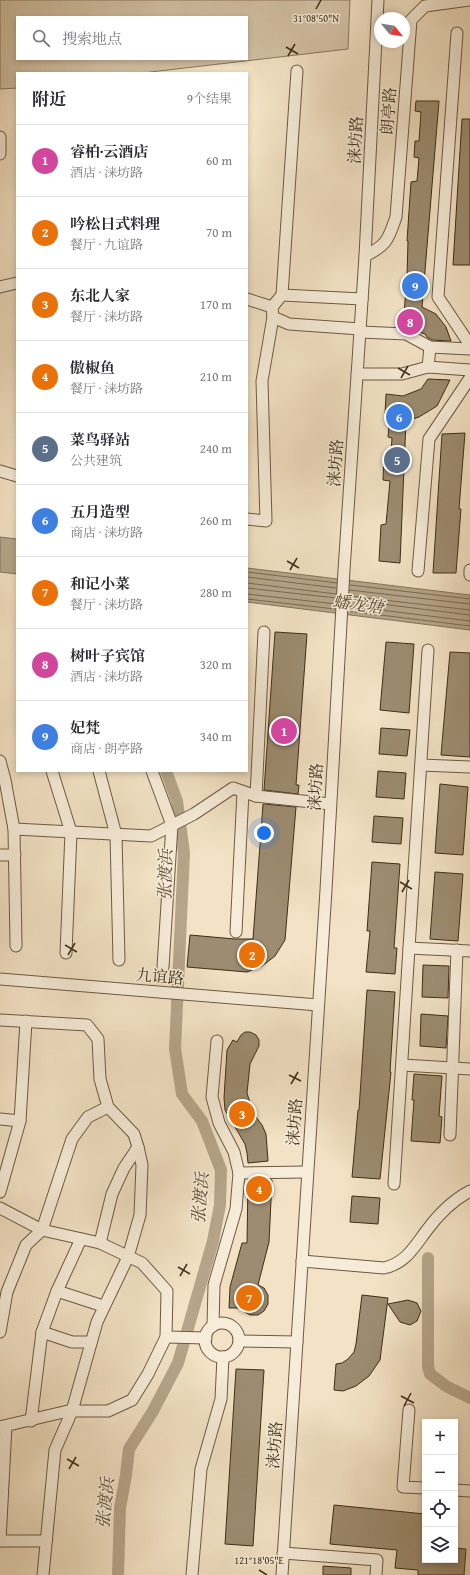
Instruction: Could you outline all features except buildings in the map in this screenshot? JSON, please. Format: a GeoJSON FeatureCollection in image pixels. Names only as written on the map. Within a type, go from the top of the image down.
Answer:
{"type":"FeatureCollection","features":[{"type":"Feature","properties":{"kind":"street","name":"涞坊路"},"geometry":{"type":"LineString","coordinates":[[282,1575],[340,631],[365,256],[378,0]]}},
{"type":"Feature","properties":{"kind":"street","name":"朗亭路"},"geometry":{"type":"LineString","coordinates":[[365,256],[381,248],[390,235],[396,217],[411,20],[425,6],[470,0]]}},
{"type":"Feature","properties":{"kind":"street"},"geometry":{"type":"LineString","coordinates":[[457,33],[438,297],[470,345]]}},
{"type":"Feature","properties":{"kind":"street"},"geometry":{"type":"LineString","coordinates":[[248,519],[266,522],[262,381],[272,312],[282,295],[297,71]]}},
{"type":"Feature","properties":{"kind":"street"},"geometry":{"type":"LineString","coordinates":[[0,137],[0,154]]}},
{"type":"Feature","properties":{"kind":"street"},"geometry":{"type":"LineString","coordinates":[[0,287],[16,283]]}},
{"type":"Feature","properties":{"kind":"street"},"geometry":{"type":"LineString","coordinates":[[282,295],[362,299]]}},
{"type":"Feature","properties":{"kind":"street"},"geometry":{"type":"LineString","coordinates":[[248,300],[272,312],[289,324],[406,334],[430,347],[470,349]]}},
{"type":"Feature","properties":{"kind":"street"},"geometry":{"type":"LineString","coordinates":[[428,367],[430,347]]}},
{"type":"Feature","properties":{"kind":"street"},"geometry":{"type":"LineString","coordinates":[[357,374],[402,374],[428,367],[470,370]]}},
{"type":"Feature","properties":{"kind":"street"},"geometry":{"type":"LineString","coordinates":[[418,571],[429,439],[470,378]]}},
{"type":"Feature","properties":{"kind":"street"},"geometry":{"type":"LineString","coordinates":[[0,471],[16,476]]}},
{"type":"Feature","properties":{"kind":"street"},"geometry":{"type":"LineString","coordinates":[[470,570],[470,575]]}},
{"type":"Feature","properties":{"kind":"street"},"geometry":{"type":"LineString","coordinates":[[256,796],[264,632]]}},
{"type":"Feature","properties":{"kind":"street"},"geometry":{"type":"LineString","coordinates":[[394,1184],[428,650]]}},
{"type":"Feature","properties":{"kind":"street"},"geometry":{"type":"LineString","coordinates":[[0,761],[14,829],[16,946]]}},
{"type":"Feature","properties":{"kind":"street"},"geometry":{"type":"LineString","coordinates":[[421,765],[470,767]]}},
{"type":"Feature","properties":{"kind":"street"},"geometry":{"type":"LineString","coordinates":[[52,772],[71,832],[66,953]]}},
{"type":"Feature","properties":{"kind":"street"},"geometry":{"type":"LineString","coordinates":[[99,772],[116,834],[119,960]]}},
{"type":"Feature","properties":{"kind":"street"},"geometry":{"type":"LineString","coordinates":[[152,772],[172,825],[163,967]]}},
{"type":"Feature","properties":{"kind":"street"},"geometry":{"type":"LineString","coordinates":[[14,829],[151,836],[194,814],[232,788],[256,796],[330,804]]}},
{"type":"Feature","properties":{"kind":"street"},"geometry":{"type":"LineString","coordinates":[[236,932],[243,792]]}},
{"type":"Feature","properties":{"kind":"street"},"geometry":{"type":"LineString","coordinates":[[0,855],[15,854]]}},
{"type":"Feature","properties":{"kind":"street"},"geometry":{"type":"LineString","coordinates":[[409,948],[470,951]]}},
{"type":"Feature","properties":{"kind":"street"},"geometry":{"type":"LineString","coordinates":[[450,1135],[457,950]]}},
{"type":"Feature","properties":{"kind":"street","name":"九谊路"},"geometry":{"type":"LineString","coordinates":[[0,980],[318,1005]]}},
{"type":"Feature","properties":{"kind":"street"},"geometry":{"type":"LineString","coordinates":[[0,1020],[87,1025],[98,1039],[100,1079],[108,1107],[134,1134],[142,1165],[140,1215],[128,1257],[97,1322],[72,1411],[55,1450],[43,1575]]}},
{"type":"Feature","properties":{"kind":"street"},"geometry":{"type":"LineString","coordinates":[[0,1192],[20,1121],[26,1021]]}},
{"type":"Feature","properties":{"kind":"street"},"geometry":{"type":"LineString","coordinates":[[213,1326],[214,1285],[236,1209],[239,1173],[234,1152],[219,1123],[212,1097],[217,1041]]}},
{"type":"Feature","properties":{"kind":"street"},"geometry":{"type":"LineString","coordinates":[[402,1065],[470,1069]]}},
{"type":"Feature","properties":{"kind":"street"},"geometry":{"type":"LineString","coordinates":[[0,1332],[7,1292],[26,1245],[42,1230],[72,1139],[88,1117],[108,1107]]}},
{"type":"Feature","properties":{"kind":"street"},"geometry":{"type":"LineString","coordinates":[[0,1119],[20,1121]]}},
{"type":"Feature","properties":{"kind":"street"},"geometry":{"type":"LineString","coordinates":[[100,1243],[112,1194],[124,1168],[138,1147]]}},
{"type":"Feature","properties":{"kind":"street"},"geometry":{"type":"LineString","coordinates":[[239,1173],[307,1172]]}},
{"type":"Feature","properties":{"kind":"street"},"geometry":{"type":"LineString","coordinates":[[302,1261],[384,1268],[393,1266],[410,1254],[437,1218],[464,1194],[470,1191]]}},
{"type":"Feature","properties":{"kind":"street"},"geometry":{"type":"LineString","coordinates":[[0,1208],[42,1230],[100,1243],[142,1263],[167,1291],[166,1337],[148,1374],[132,1400],[108,1412],[72,1411],[3,1426],[0,1541],[46,1541]]}},
{"type":"Feature","properties":{"kind":"street"},"geometry":{"type":"LineString","coordinates":[[31,1421],[42,1332],[57,1291],[81,1239]]}},
{"type":"Feature","properties":{"kind":"street"},"geometry":{"type":"LineString","coordinates":[[57,1291],[104,1306]]}},
{"type":"Feature","properties":{"kind":"street"},"geometry":{"type":"LineString","coordinates":[[218,1324],[228,1325],[236,1331],[239,1341],[236,1350],[227,1356],[222,1357],[217,1356],[208,1349],[206,1338],[213,1326],[218,1324]]}},
{"type":"Feature","properties":{"kind":"street"},"geometry":{"type":"LineString","coordinates":[[42,1332],[72,1342],[91,1342]]}},
{"type":"Feature","properties":{"kind":"street"},"geometry":{"type":"LineString","coordinates":[[166,1337],[206,1338]]}},
{"type":"Feature","properties":{"kind":"street"},"geometry":{"type":"LineString","coordinates":[[239,1341],[297,1342]]}},
{"type":"Feature","properties":{"kind":"street"},"geometry":{"type":"LineString","coordinates":[[192,1575],[201,1469],[221,1399],[222,1357]]}},
{"type":"Feature","properties":{"kind":"street"},"geometry":{"type":"LineString","coordinates":[[408,1410],[402,1487],[422,1488]]}},
{"type":"Feature","properties":{"kind":"street"},"geometry":{"type":"LineString","coordinates":[[458,1490],[470,1491]]}},
{"type":"Feature","properties":{"kind":"street"},"geometry":{"type":"LineString","coordinates":[[283,1553],[377,1560],[376,1575]]}},
{"type":"Feature","properties":{"kind":"shaded area"},"geometry":{"type":"Polygon","coordinates":[[[0,0],[350,0],[348,49],[151,72],[16,72],[16,88],[0,89],[0,0]]]}},
{"type":"Feature","properties":{"kind":"water"},"geometry":{"type":"Polygon","coordinates":[[[0,537],[16,539],[16,574],[0,572],[0,537]]]}},
{"type":"Feature","properties":{"kind":"water","name":"蟠龙塘"},"geometry":{"type":"Polygon","coordinates":[[[248,568],[470,595],[470,630],[248,602],[248,568]]]}},
{"type":"Feature","properties":{"kind":"waterway","name":"张渡浜"},"geometry":{"type":"LineString","coordinates":[[118,1575],[120,1508],[129,1449],[153,1411],[178,1363],[213,1241],[220,1205],[221,1170],[202,1121],[182,1094],[175,1049],[184,853],[177,801],[166,772]]}},
{"type":"Feature","properties":{"kind":"waterway"},"geometry":{"type":"LineString","coordinates":[[428,1258],[428,1366],[430,1374],[446,1386],[470,1398]]}},
{"type":"Feature","properties":{"kind":"place","name":"妃梵"},"geometry":{"type":"Point","coordinates":[415,286]}},
{"type":"Feature","properties":{"kind":"place","name":"树叶子宾馆"},"geometry":{"type":"Point","coordinates":[410,322]}},
{"type":"Feature","properties":{"kind":"place","name":"五月造型"},"geometry":{"type":"Point","coordinates":[399,417]}},
{"type":"Feature","properties":{"kind":"place","name":"菜鸟驿站"},"geometry":{"type":"Point","coordinates":[397,460]}},
{"type":"Feature","properties":{"kind":"place","name":"睿柏·云酒店"},"geometry":{"type":"Point","coordinates":[284,731]}},
{"type":"Feature","properties":{"kind":"place","name":"吟松日式料理"},"geometry":{"type":"Point","coordinates":[252,955]}},
{"type":"Feature","properties":{"kind":"place","name":"东北人家"},"geometry":{"type":"Point","coordinates":[242,1114]}},
{"type":"Feature","properties":{"kind":"place","name":"傲椒鱼"},"geometry":{"type":"Point","coordinates":[259,1189]}},
{"type":"Feature","properties":{"kind":"place","name":"和记小菜"},"geometry":{"type":"Point","coordinates":[249,1298]}}]}
